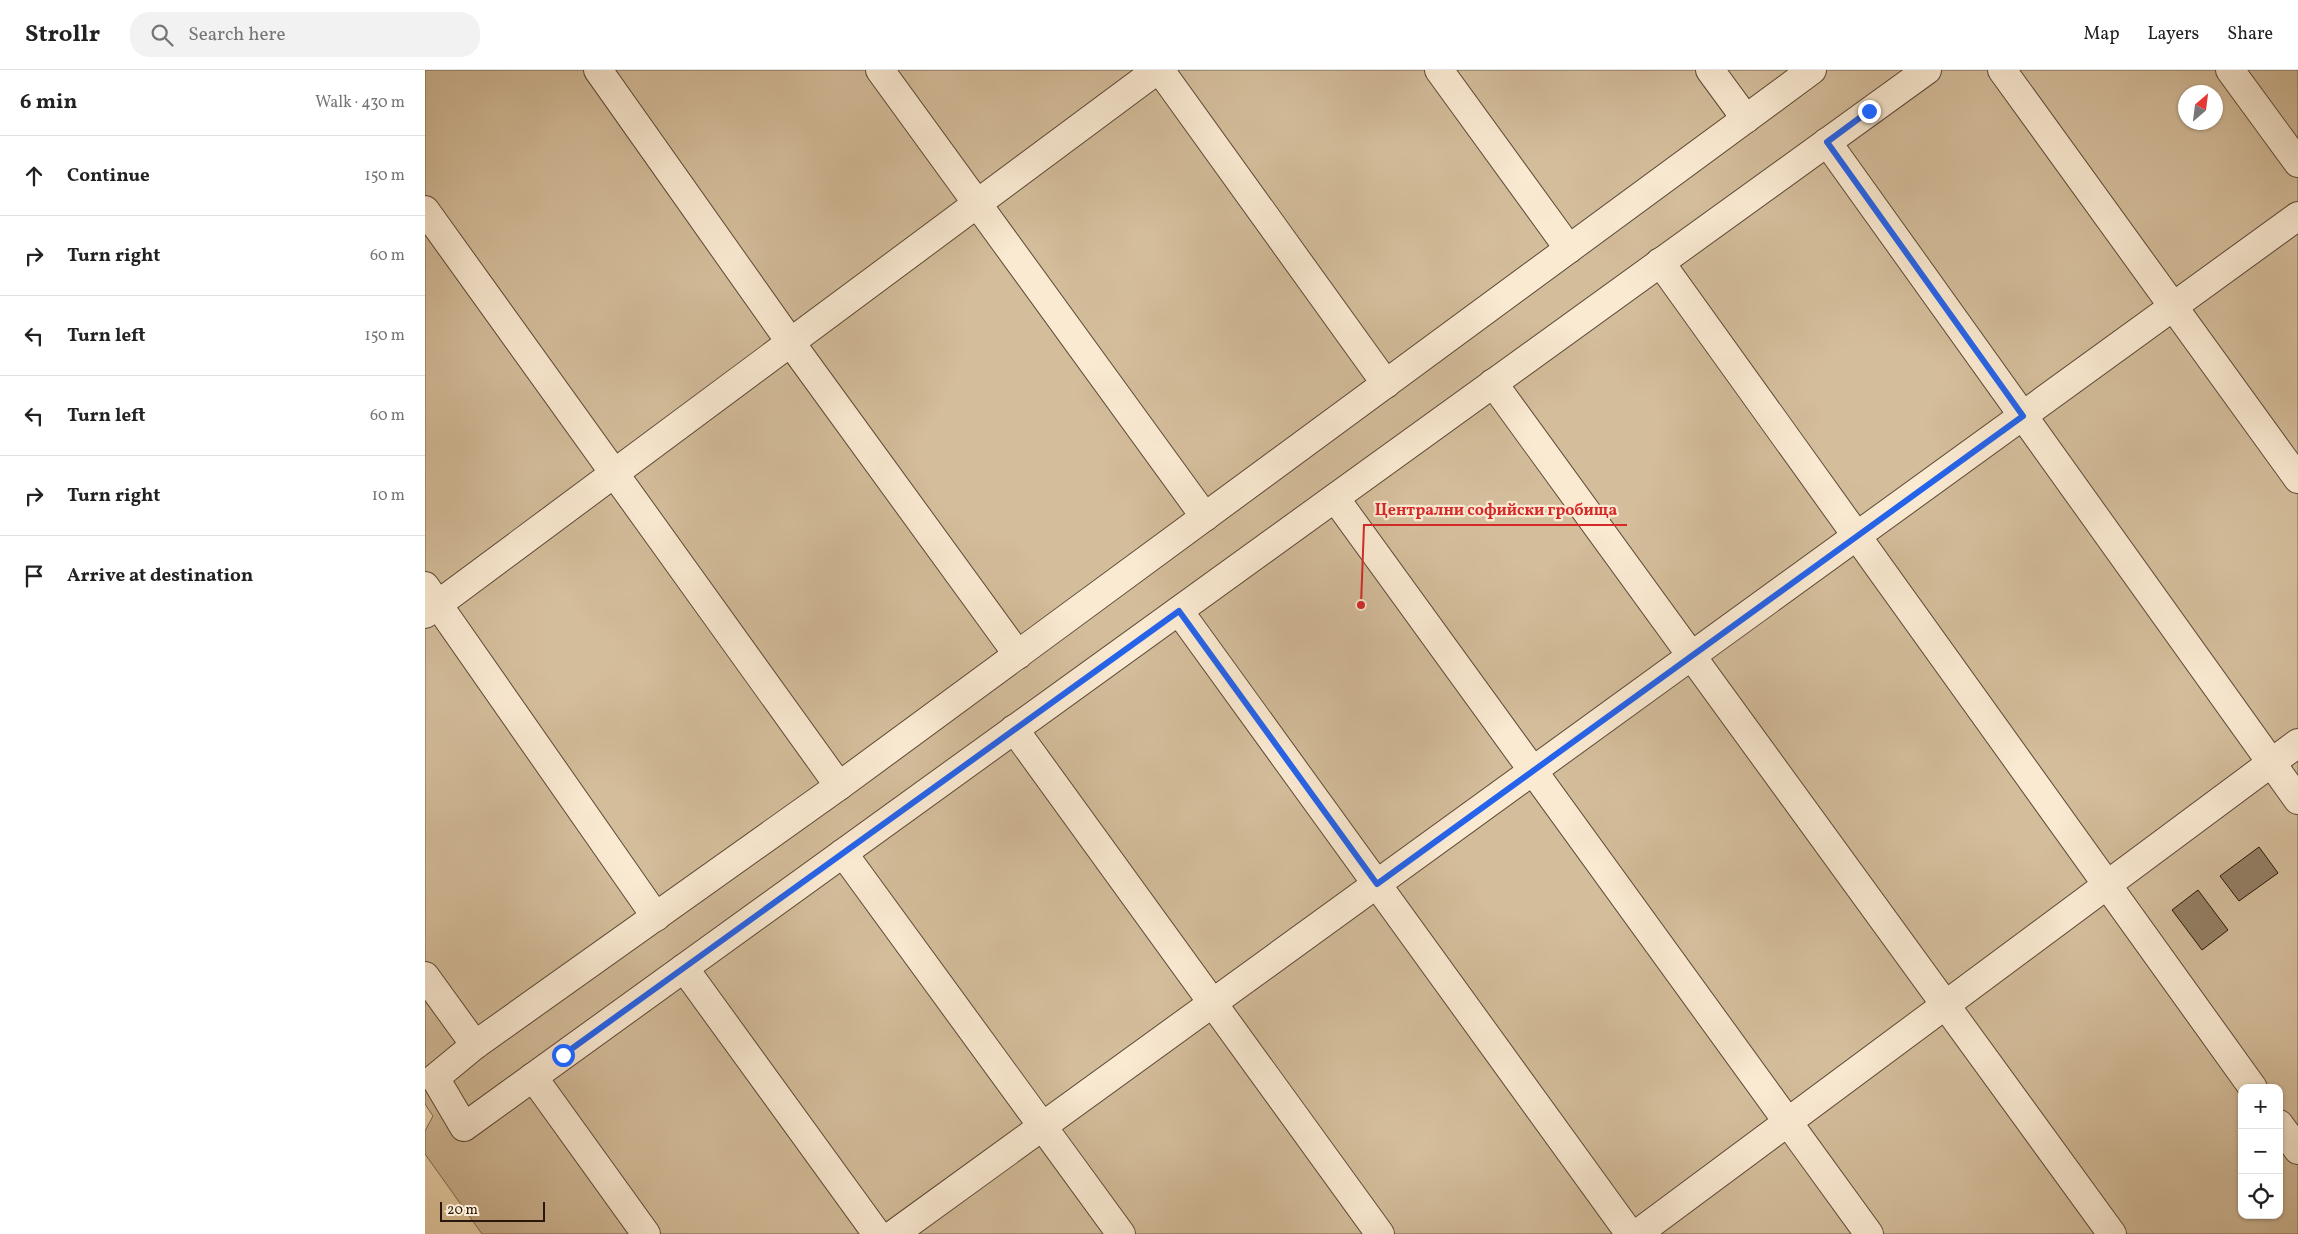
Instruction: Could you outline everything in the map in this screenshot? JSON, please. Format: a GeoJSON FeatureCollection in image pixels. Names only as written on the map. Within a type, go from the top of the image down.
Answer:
{"type":"FeatureCollection","features":[{"type":"Feature","properties":{"kind":"lane"},"geometry":{"type":"LineString","coordinates":[[598,70],[791,343],[1018,655]]}},
{"type":"Feature","properties":{"kind":"lane"},"geometry":{"type":"LineString","coordinates":[[880,70],[1205,517]]}},
{"type":"Feature","properties":{"kind":"lane"},"geometry":{"type":"LineString","coordinates":[[656,917],[429,601],[615,474],[1159,70],[1386,384]]}},
{"type":"Feature","properties":{"kind":"lane"},"geometry":{"type":"LineString","coordinates":[[1439,70],[1569,248]]}},
{"type":"Feature","properties":{"kind":"lane"},"geometry":{"type":"LineString","coordinates":[[1710,70],[1746,119]]}},
{"type":"Feature","properties":{"kind":"lane"},"geometry":{"type":"LineString","coordinates":[[1813,70],[839,786],[475,1045],[435,1078],[464,1127],[1927,70]]}},
{"type":"Feature","properties":{"kind":"lane"},"geometry":{"type":"LineString","coordinates":[[2002,70],[2298,479]]}},
{"type":"Feature","properties":{"kind":"lane"},"geometry":{"type":"LineString","coordinates":[[2229,70],[2298,163]]}},
{"type":"Feature","properties":{"kind":"lane"},"geometry":{"type":"LineString","coordinates":[[1827,142],[2298,800]]}},
{"type":"Feature","properties":{"kind":"lane"},"geometry":{"type":"LineString","coordinates":[[425,210],[839,786]]}},
{"type":"Feature","properties":{"kind":"lane"},"geometry":{"type":"LineString","coordinates":[[894,1234],[2298,216]]}},
{"type":"Feature","properties":{"kind":"lane"},"geometry":{"type":"LineString","coordinates":[[1660,262],[2250,1084]]}},
{"type":"Feature","properties":{"kind":"lane"},"geometry":{"type":"LineString","coordinates":[[1493,383],[2112,1234]]}},
{"type":"Feature","properties":{"kind":"lane"},"geometry":{"type":"LineString","coordinates":[[1335,498],[1869,1234]]}},
{"type":"Feature","properties":{"kind":"lane"},"geometry":{"type":"LineString","coordinates":[[1179,611],[1630,1234]]}},
{"type":"Feature","properties":{"kind":"lane"},"geometry":{"type":"LineString","coordinates":[[1014,729],[1380,1234]]}},
{"type":"Feature","properties":{"kind":"lane"},"geometry":{"type":"LineString","coordinates":[[1637,1234],[2298,743]]}},
{"type":"Feature","properties":{"kind":"lane"},"geometry":{"type":"LineString","coordinates":[[843,853],[1121,1234]]}},
{"type":"Feature","properties":{"kind":"lane"},"geometry":{"type":"LineString","coordinates":[[684,968],[877,1234]]}},
{"type":"Feature","properties":{"kind":"lane"},"geometry":{"type":"LineString","coordinates":[[425,976],[475,1045]]}},
{"type":"Feature","properties":{"kind":"lane"},"geometry":{"type":"LineString","coordinates":[[533,1077],[646,1234]]}},
{"type":"Feature","properties":{"kind":"lane"},"geometry":{"type":"LineString","coordinates":[[2283,1129],[2298,1150]]}},
{"type":"Feature","properties":{"kind":"shaded area"},"geometry":{"type":"Polygon","coordinates":[[[425,70],[2298,70],[2298,1234],[482,1234],[425,1154],[425,1131],[433,1116],[425,1104],[425,70]]]}},
{"type":"Feature","properties":{"kind":"building"},"geometry":{"type":"Polygon","coordinates":[[[2259,847],[2278,873],[2239,901],[2220,876],[2259,847]]]}},
{"type":"Feature","properties":{"kind":"building"},"geometry":{"type":"Polygon","coordinates":[[[2198,890],[2228,930],[2202,950],[2172,910],[2198,890]]]}},
{"type":"Feature","properties":{"kind":"place","name":"Централни софийски гробища"},"geometry":{"type":"Point","coordinates":[1361,605]}},
{"type":"Feature","properties":{"kind":"route"},"geometry":{"type":"LineString","coordinates":[[563,1055],[1179,611],[1377,884],[2023,416],[1827,142],[1869,111]]}}]}
